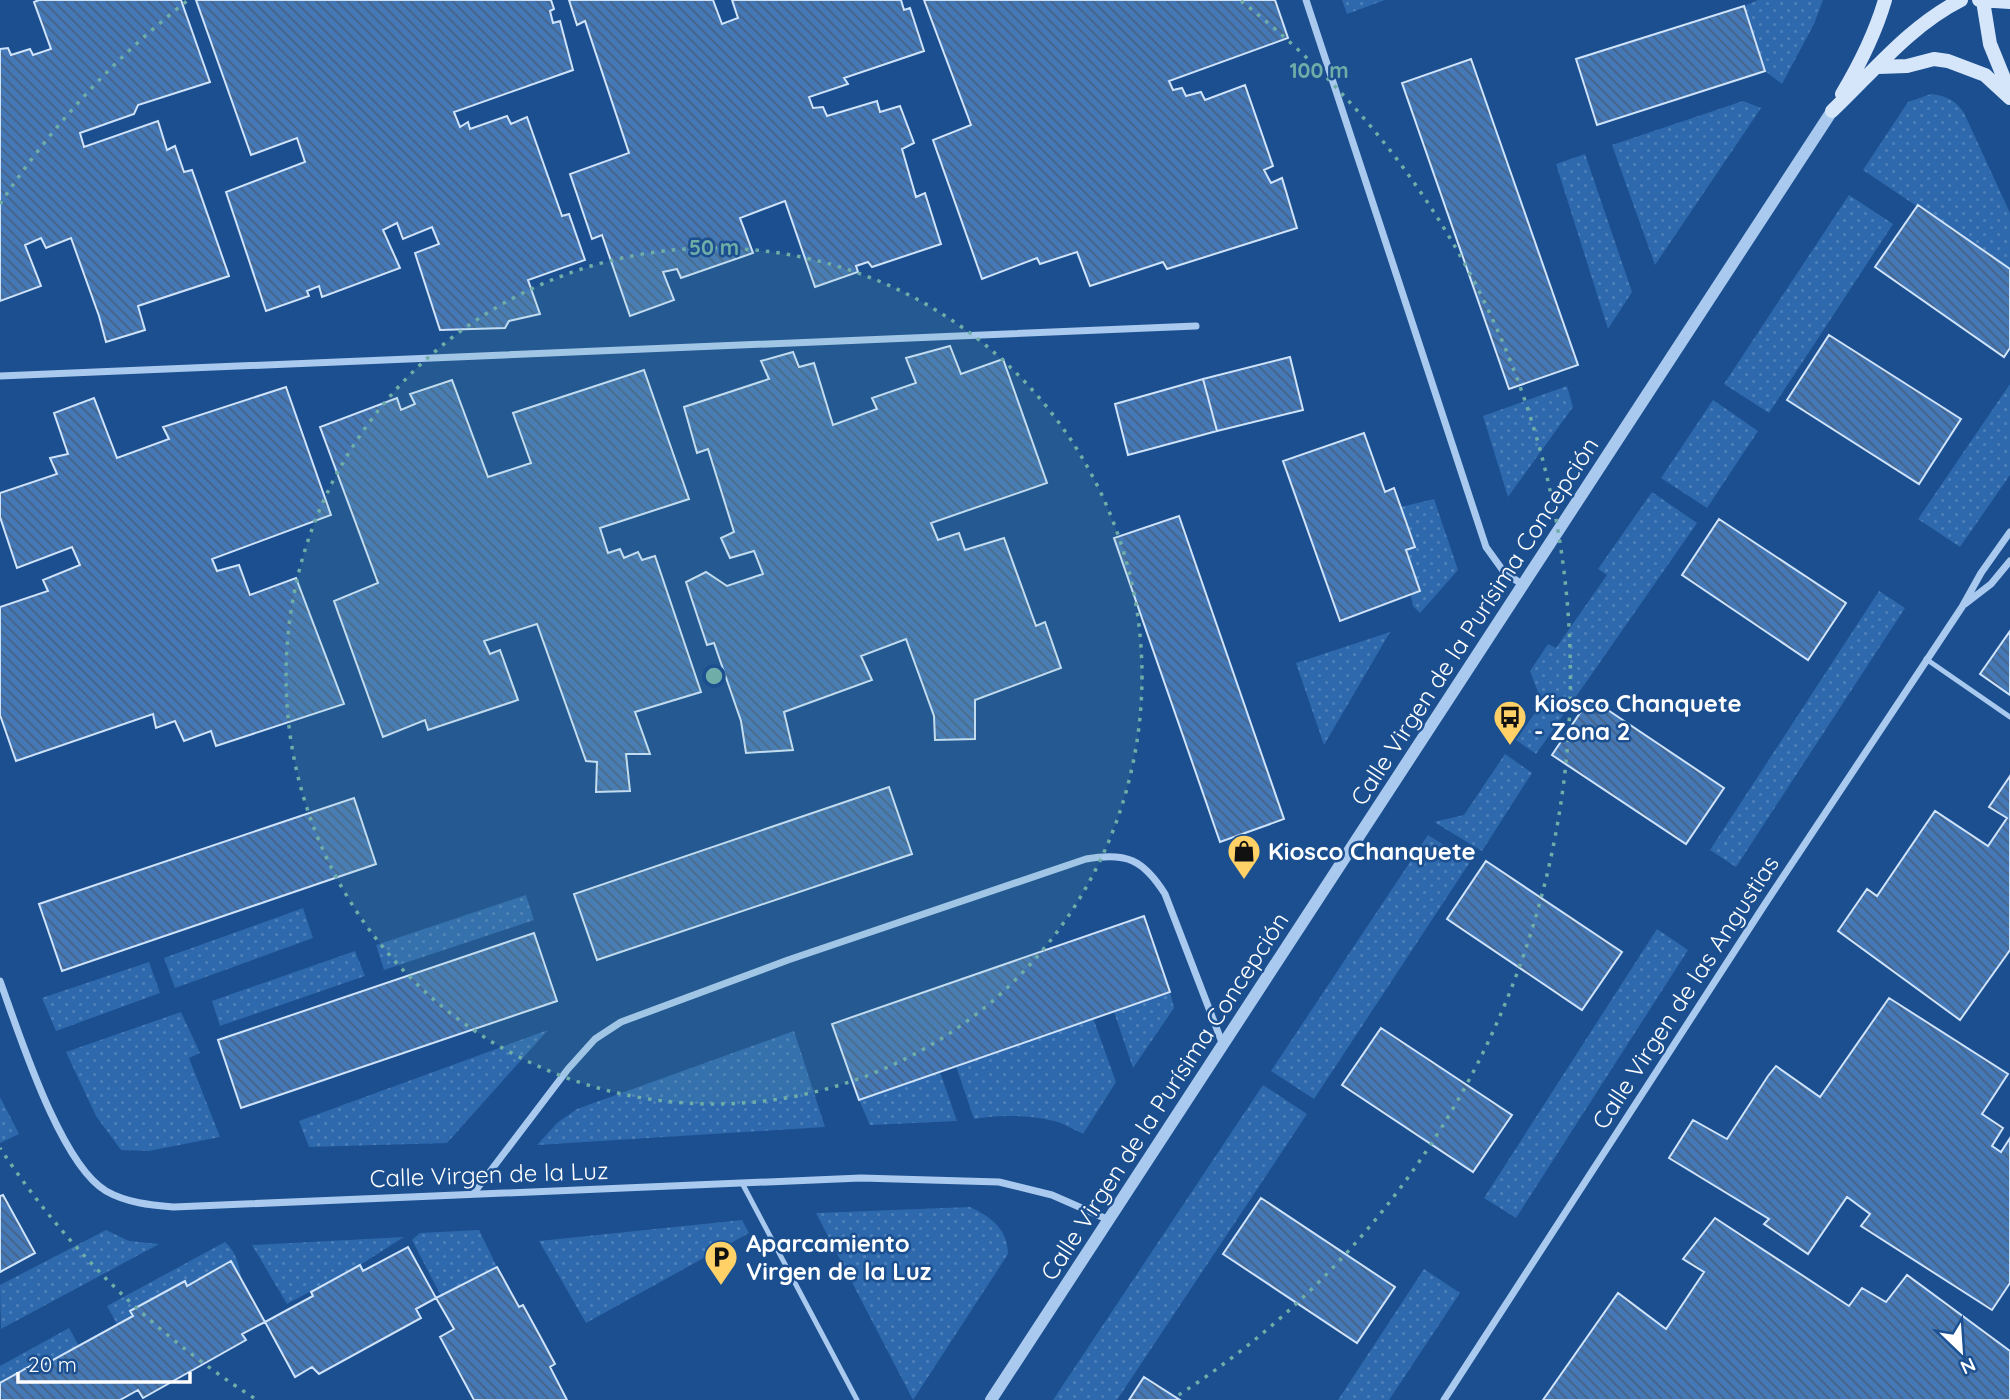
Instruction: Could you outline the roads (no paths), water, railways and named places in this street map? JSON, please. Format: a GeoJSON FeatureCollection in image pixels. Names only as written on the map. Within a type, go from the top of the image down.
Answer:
{"type":"FeatureCollection","features":[{"type":"Feature","properties":{"kind":"main road"},"geometry":{"type":"LineString","coordinates":[[1832,111],[1859,65],[1879,22],[1885,0]]}},
{"type":"Feature","properties":{"kind":"main road"},"geometry":{"type":"LineString","coordinates":[[1832,111],[1912,33],[1941,10],[1961,0]]}},
{"type":"Feature","properties":{"kind":"main road"},"geometry":{"type":"LineString","coordinates":[[2010,2],[1981,1],[1990,44],[2010,96]]}},
{"type":"Feature","properties":{"kind":"main road"},"geometry":{"type":"LineString","coordinates":[[1878,67],[1907,66],[1934,60],[1948,61],[1984,75],[2010,96]]}},
{"type":"Feature","properties":{"kind":"street"},"geometry":{"type":"LineString","coordinates":[[1306,0],[1486,547],[1504,572],[1523,585]]}},
{"type":"Feature","properties":{"kind":"street","name":"Calle Virgen de la Purísima Concepción"},"geometry":{"type":"LineString","coordinates":[[991,1400],[1832,111]]}},
{"type":"Feature","properties":{"kind":"street"},"geometry":{"type":"LineString","coordinates":[[0,376],[1196,326]]}},
{"type":"Feature","properties":{"kind":"street","name":"Calle Virgen de las Angustias"},"geometry":{"type":"LineString","coordinates":[[1444,1400],[2010,532]]}},
{"type":"Feature","properties":{"kind":"street","name":"Calle Virgen de las Angustias"},"geometry":{"type":"LineString","coordinates":[[1962,607],[1991,584],[2010,561]]}},
{"type":"Feature","properties":{"kind":"street"},"geometry":{"type":"LineString","coordinates":[[473,1194],[568,1069],[595,1039],[621,1022],[788,960],[1086,859],[1111,855],[1133,861],[1152,873],[1165,894],[1223,1045]]}},
{"type":"Feature","properties":{"kind":"street","name":"Calle Virgen de la Luz"},"geometry":{"type":"LineString","coordinates":[[0,981],[61,1135],[81,1169],[104,1190],[128,1200],[174,1207],[861,1178],[999,1182],[1052,1195],[1108,1220]]}},
{"type":"Feature","properties":{"kind":"lane"},"geometry":{"type":"LineString","coordinates":[[1926,659],[2010,717]]}},
{"type":"Feature","properties":{"kind":"lane"},"geometry":{"type":"LineString","coordinates":[[742,1183],[857,1400]]}},
{"type":"Feature","properties":{"kind":"place","name":"Kiosco Chanquete - Zona 2"},"geometry":{"type":"Point","coordinates":[1510,747]}},
{"type":"Feature","properties":{"kind":"place","name":"Kiosco Chanquete"},"geometry":{"type":"Point","coordinates":[1244,881]}},
{"type":"Feature","properties":{"kind":"place","name":"Aparcamiento Virgen de la Luz"},"geometry":{"type":"Point","coordinates":[721,1287]}}]}
